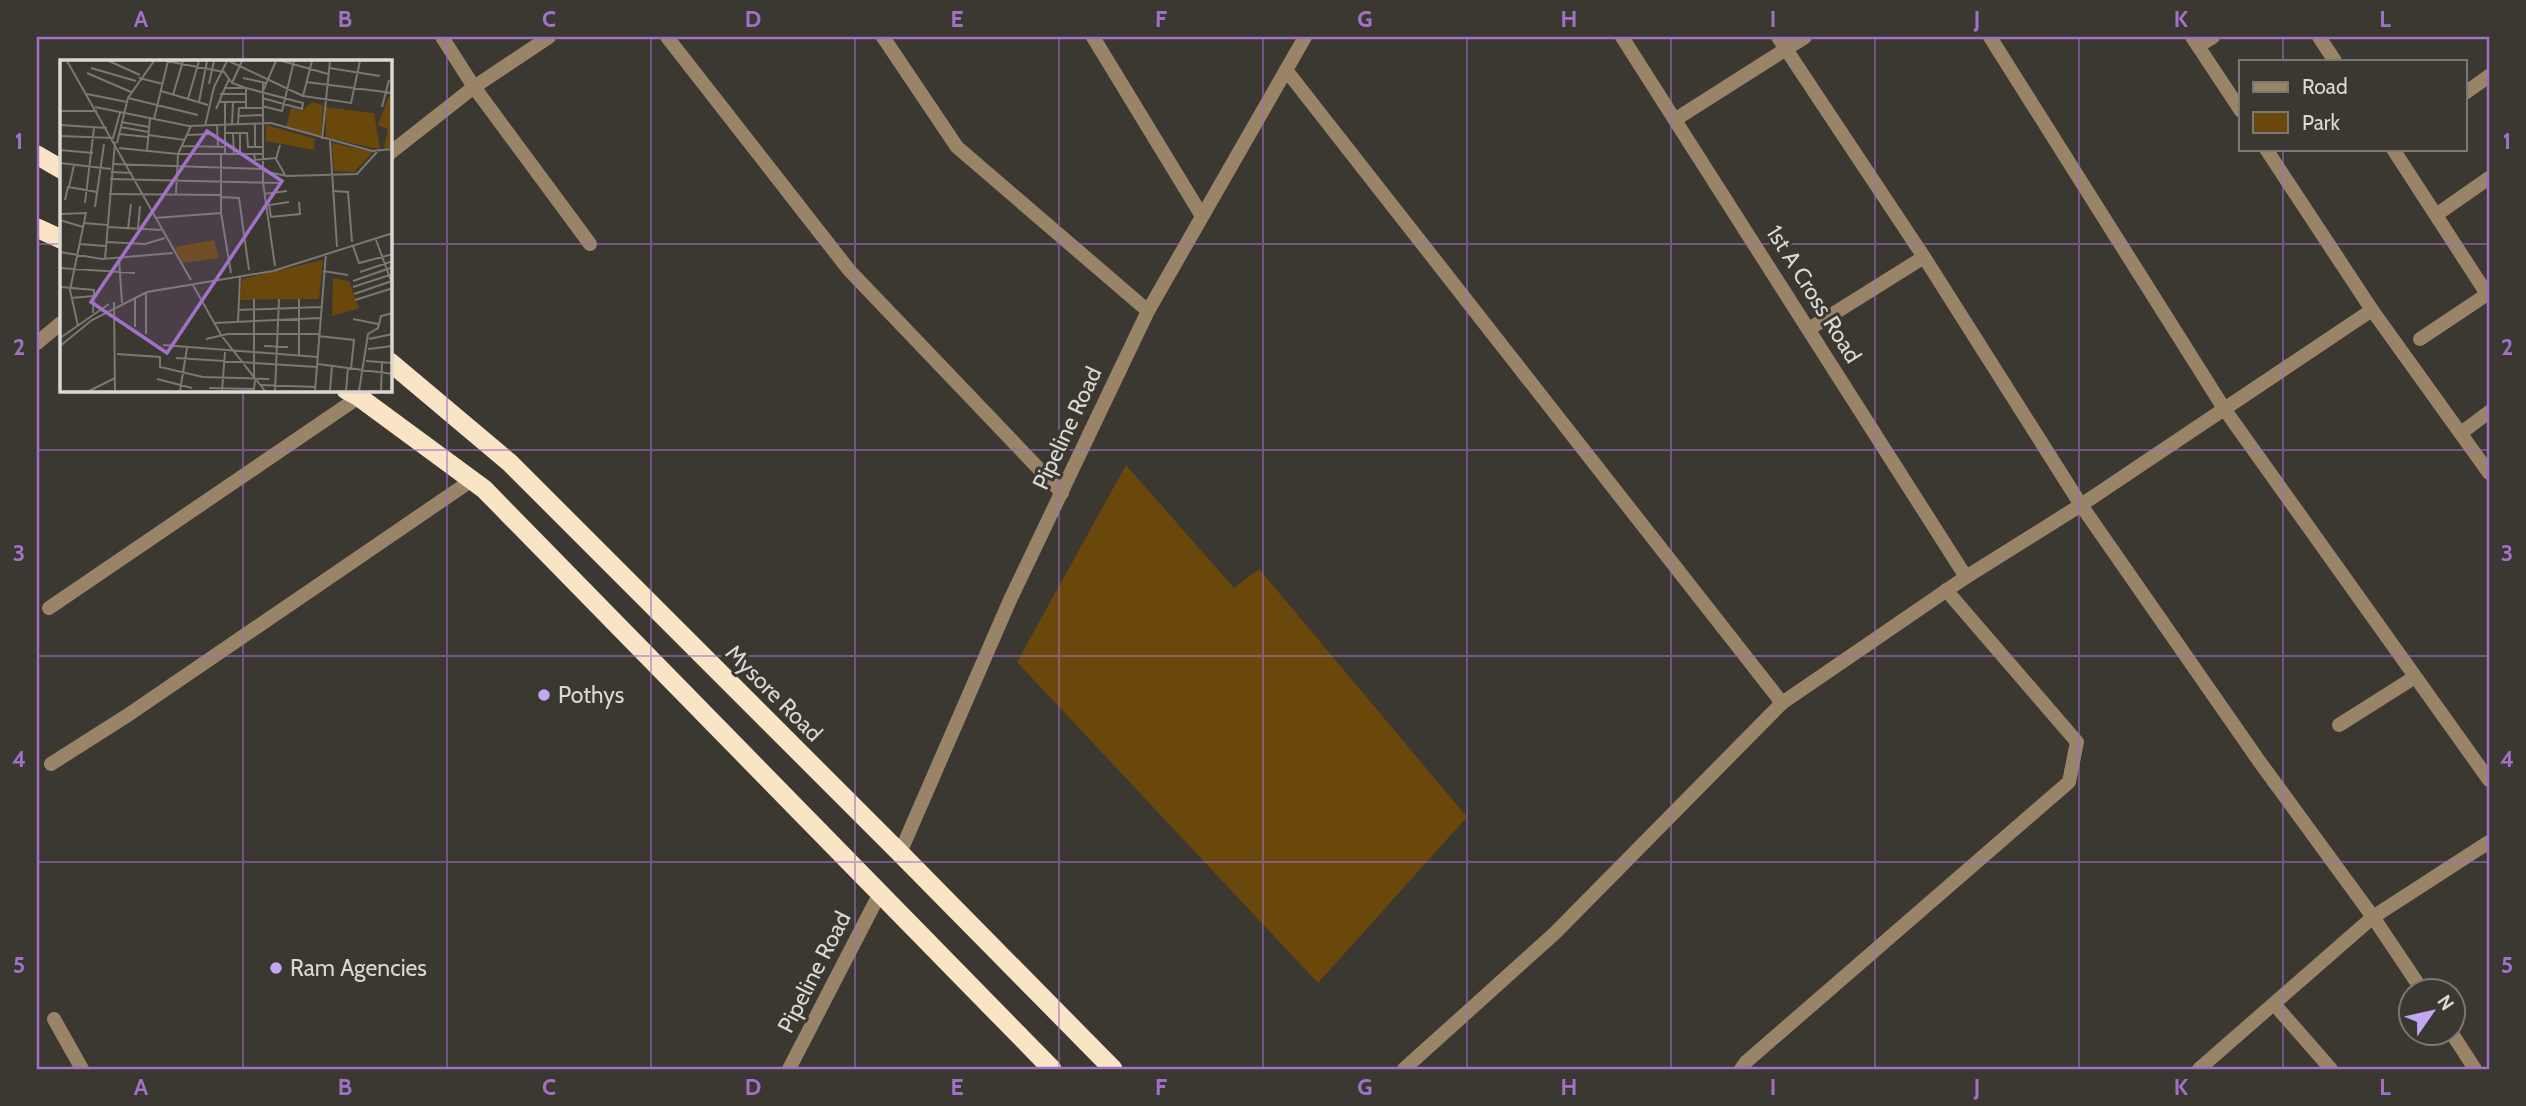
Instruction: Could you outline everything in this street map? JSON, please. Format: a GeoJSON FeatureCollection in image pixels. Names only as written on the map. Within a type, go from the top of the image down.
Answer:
{"type":"FeatureCollection","features":[{"type":"Feature","properties":{"kind":"highway"},"geometry":{"type":"LineString","coordinates":[[37,155],[60,168]]}},
{"type":"Feature","properties":{"kind":"highway"},"geometry":{"type":"LineString","coordinates":[[37,228],[60,239]]}},
{"type":"Feature","properties":{"kind":"highway","name":"Mysore Road"},"geometry":{"type":"LineString","coordinates":[[392,364],[510,463],[1113,1069]]}},
{"type":"Feature","properties":{"kind":"highway"},"geometry":{"type":"LineString","coordinates":[[353,394],[484,489],[1052,1069]]}},
{"type":"Feature","properties":{"kind":"street"},"geometry":{"type":"LineString","coordinates":[[442,37],[474,87],[590,244]]}},
{"type":"Feature","properties":{"kind":"street"},"geometry":{"type":"LineString","coordinates":[[392,151],[474,87],[549,37]]}},
{"type":"Feature","properties":{"kind":"street"},"geometry":{"type":"LineString","coordinates":[[667,37],[849,270],[1062,493]]}},
{"type":"Feature","properties":{"kind":"street"},"geometry":{"type":"LineString","coordinates":[[883,37],[957,147],[1148,311]]}},
{"type":"Feature","properties":{"kind":"street"},"geometry":{"type":"LineString","coordinates":[[1093,37],[1202,216]]}},
{"type":"Feature","properties":{"kind":"street","name":"Pipeline Road"},"geometry":{"type":"LineString","coordinates":[[900,853],[1010,600],[1148,311],[1305,37]]}},
{"type":"Feature","properties":{"kind":"street","name":"1st A Cross Road"},"geometry":{"type":"LineString","coordinates":[[1622,37],[1966,577]]}},
{"type":"Feature","properties":{"kind":"street"},"geometry":{"type":"LineString","coordinates":[[1676,119],[1782,43],[1805,37]]}},
{"type":"Feature","properties":{"kind":"street"},"geometry":{"type":"LineString","coordinates":[[1990,37],[2225,410],[2489,780]]}},
{"type":"Feature","properties":{"kind":"street"},"geometry":{"type":"LineString","coordinates":[[2213,37],[2195,42],[2239,108]]}},
{"type":"Feature","properties":{"kind":"street"},"geometry":{"type":"LineString","coordinates":[[2319,37],[2334,60]]}},
{"type":"Feature","properties":{"kind":"street"},"geometry":{"type":"LineString","coordinates":[[1782,43],[1924,257],[2081,505],[2413,976]]}},
{"type":"Feature","properties":{"kind":"street"},"geometry":{"type":"LineString","coordinates":[[1286,70],[1782,703]]}},
{"type":"Feature","properties":{"kind":"street"},"geometry":{"type":"LineString","coordinates":[[2466,92],[2489,76]]}},
{"type":"Feature","properties":{"kind":"street"},"geometry":{"type":"LineString","coordinates":[[2267,150],[2372,310],[2489,473]]}},
{"type":"Feature","properties":{"kind":"street"},"geometry":{"type":"LineString","coordinates":[[2394,150],[2488,293],[2420,339]]}},
{"type":"Feature","properties":{"kind":"street"},"geometry":{"type":"LineString","coordinates":[[2436,215],[2489,178]]}},
{"type":"Feature","properties":{"kind":"street"},"geometry":{"type":"LineString","coordinates":[[1809,329],[1924,257]]}},
{"type":"Feature","properties":{"kind":"street"},"geometry":{"type":"LineString","coordinates":[[1404,1069],[1555,933],[1782,703],[1946,590],[2081,505],[2372,310]]}},
{"type":"Feature","properties":{"kind":"street"},"geometry":{"type":"LineString","coordinates":[[37,343],[60,324]]}},
{"type":"Feature","properties":{"kind":"street"},"geometry":{"type":"LineString","coordinates":[[49,608],[353,394]]}},
{"type":"Feature","properties":{"kind":"street"},"geometry":{"type":"LineString","coordinates":[[2461,433],[2489,412]]}},
{"type":"Feature","properties":{"kind":"street"},"geometry":{"type":"LineString","coordinates":[[51,764],[128,715],[472,480]]}},
{"type":"Feature","properties":{"kind":"street"},"geometry":{"type":"LineString","coordinates":[[1741,1069],[1756,1053],[2069,782],[2077,742],[1946,590]]}},
{"type":"Feature","properties":{"kind":"street"},"geometry":{"type":"LineString","coordinates":[[2339,725],[2415,677]]}},
{"type":"Feature","properties":{"kind":"street"},"geometry":{"type":"LineString","coordinates":[[2199,1069],[2373,917],[2489,842]]}},
{"type":"Feature","properties":{"kind":"street","name":"Pipeline Road"},"geometry":{"type":"LineString","coordinates":[[789,1069],[879,895]]}},
{"type":"Feature","properties":{"kind":"street"},"geometry":{"type":"LineString","coordinates":[[2274,1004],[2331,1069]]}},
{"type":"Feature","properties":{"kind":"street"},"geometry":{"type":"LineString","coordinates":[[54,1019],[82,1069]]}},
{"type":"Feature","properties":{"kind":"street"},"geometry":{"type":"LineString","coordinates":[[2460,1046],[2475,1069]]}},
{"type":"Feature","properties":{"kind":"green space"},"geometry":{"type":"Polygon","coordinates":[[[1126,465],[1234,588],[1259,569],[1467,817],[1318,983],[1017,662],[1126,465]]]}},
{"type":"Feature","properties":{"kind":"place","name":"Pothys"},"geometry":{"type":"Point","coordinates":[544,695]}},
{"type":"Feature","properties":{"kind":"place","name":"Ram Agencies"},"geometry":{"type":"Point","coordinates":[276,968]}}]}
